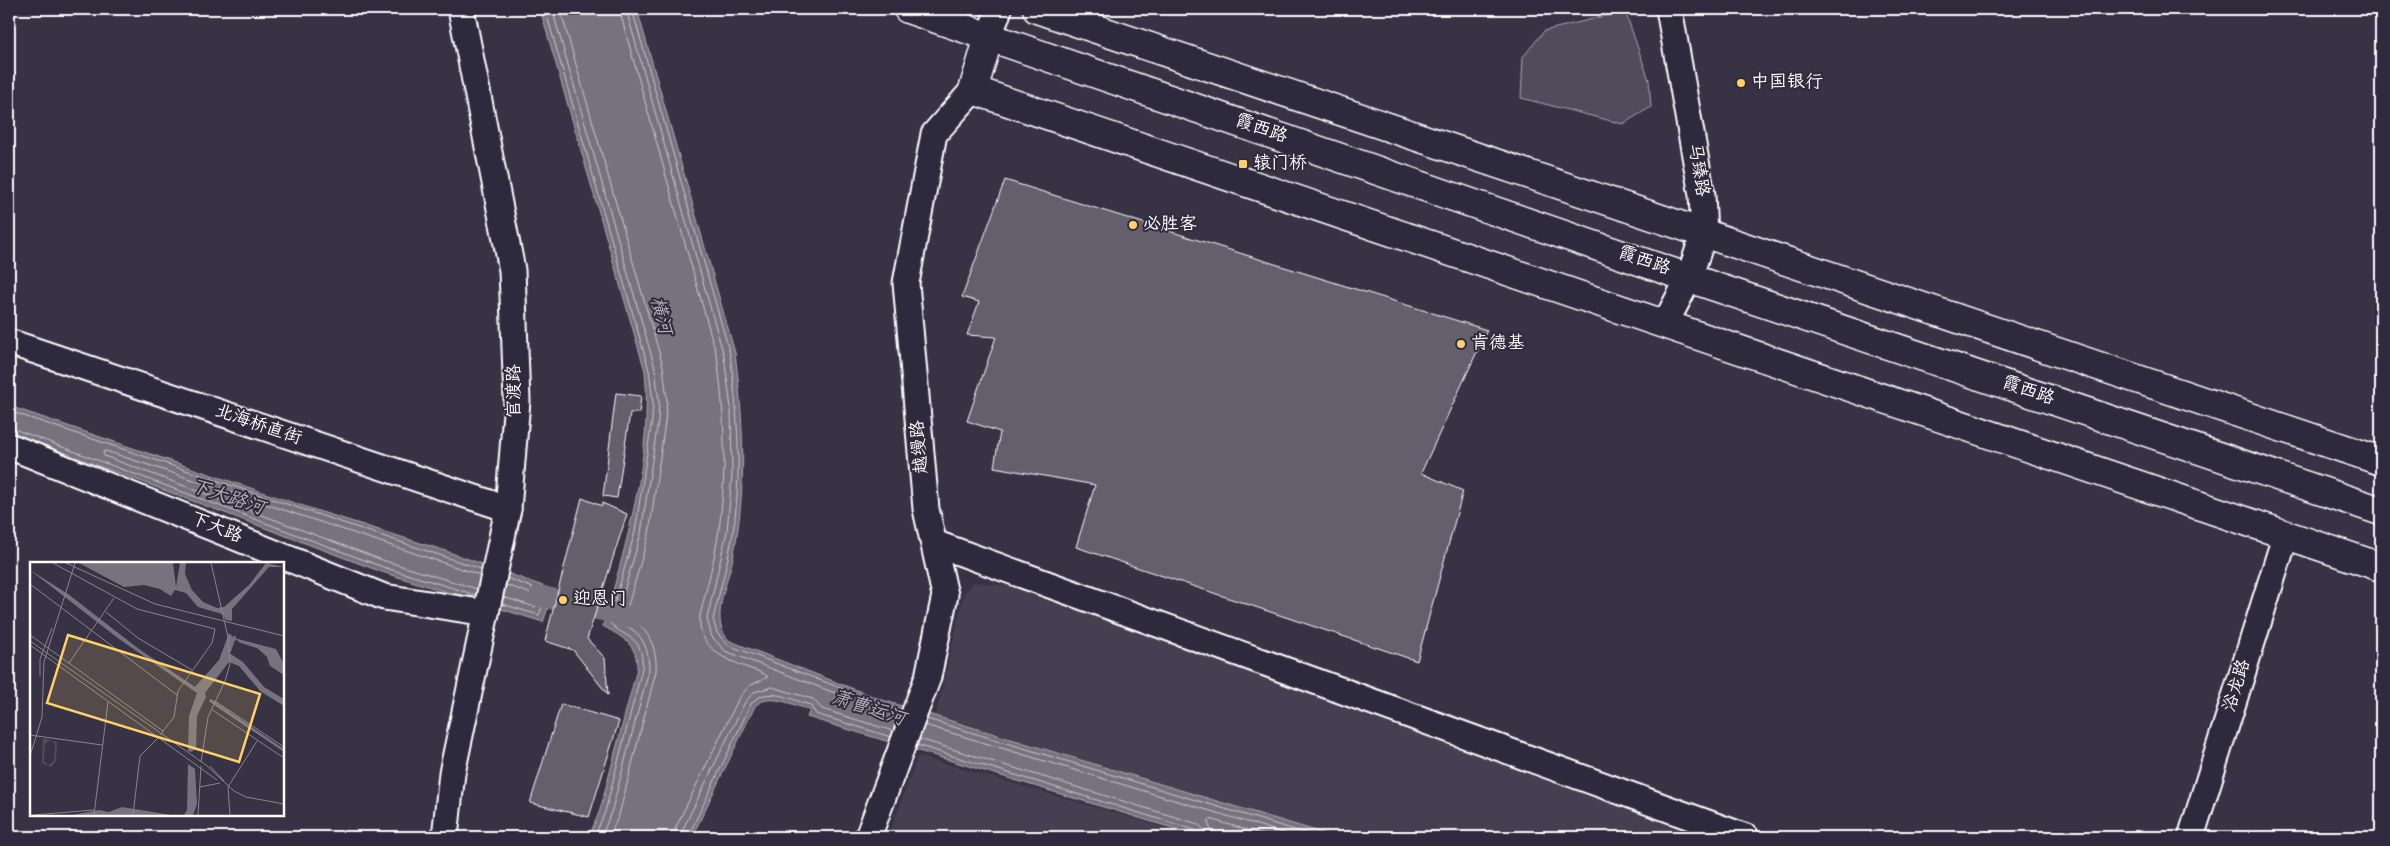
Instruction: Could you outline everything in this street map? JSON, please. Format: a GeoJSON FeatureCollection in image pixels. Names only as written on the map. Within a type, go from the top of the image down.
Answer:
{"type":"FeatureCollection","features":[{"type":"Feature","properties":{"kind":"main road","name":"霞西路"},"geometry":{"type":"LineString","coordinates":[[908,9],[1689,278],[2381,511]]}},
{"type":"Feature","properties":{"kind":"main road"},"geometry":{"type":"LineString","coordinates":[[1037,9],[2381,461]]}},
{"type":"Feature","properties":{"kind":"main road"},"geometry":{"type":"LineString","coordinates":[[989,36],[973,90],[2381,567]]}},
{"type":"Feature","properties":{"kind":"street"},"geometry":{"type":"LineString","coordinates":[[989,36],[999,9]]}},
{"type":"Feature","properties":{"kind":"street","name":"马臻路"},"geometry":{"type":"LineString","coordinates":[[1665,324],[1689,278],[1704,233],[1702,195],[1669,9]]}},
{"type":"Feature","properties":{"kind":"street","name":"官渡路"},"geometry":{"type":"LineString","coordinates":[[444,837],[452,773],[508,509],[517,400],[512,270],[464,12]]}},
{"type":"Feature","properties":{"kind":"street","name":"越缦路"},"geometry":{"type":"LineString","coordinates":[[868,837],[928,676],[945,595],[926,509],[906,283],[934,134],[973,90]]}},
{"type":"Feature","properties":{"kind":"street","name":"北海桥直街"},"geometry":{"type":"LineString","coordinates":[[9,342],[508,509]]}},
{"type":"Feature","properties":{"kind":"street","name":"下大路"},"geometry":{"type":"LineString","coordinates":[[9,446],[384,597],[486,613]]}},
{"type":"Feature","properties":{"kind":"street","name":"浴龙路"},"geometry":{"type":"LineString","coordinates":[[2191,837],[2286,534]]}},
{"type":"Feature","properties":{"kind":"street"},"geometry":{"type":"LineString","coordinates":[[934,543],[1746,837]]}},
{"type":"Feature","properties":{"kind":"shaded area"},"geometry":{"type":"Polygon","coordinates":[[[1625,11],[1649,80],[1651,107],[1623,124],[1521,98],[1523,57],[1544,31],[1625,11]]]}},
{"type":"Feature","properties":{"kind":"shaded area"},"geometry":{"type":"Polygon","coordinates":[[[974,582],[1010,586],[1703,837],[1336,837],[936,715],[964,594],[974,582]]]}},
{"type":"Feature","properties":{"kind":"shaded area"},"geometry":{"type":"Polygon","coordinates":[[[918,756],[1198,837],[888,837],[918,756]]]}},
{"type":"Feature","properties":{"kind":"water"},"geometry":{"type":"Polygon","coordinates":[[[540,9],[637,9],[735,353],[742,430],[742,481],[733,558],[721,602],[720,613],[720,624],[730,641],[882,700],[1336,837],[1202,837],[807,717],[810,710],[781,701],[767,700],[755,706],[692,837],[589,837],[600,810],[637,669],[637,660],[632,647],[628,642],[603,626],[636,500],[645,435],[645,371],[540,9]]]}},
{"type":"Feature","properties":{"kind":"water","name":"下大路河"},"geometry":{"type":"Polygon","coordinates":[[[9,406],[312,509],[446,551],[554,590],[543,622],[382,572],[9,432],[9,406]]]}},
{"type":"Feature","properties":{"kind":"building"},"geometry":{"type":"Polygon","coordinates":[[[1005,180],[1487,330],[1421,473],[1463,491],[1417,661],[1076,547],[1095,485],[994,467],[1000,432],[967,421],[996,337],[967,335],[979,302],[962,297],[1005,180]]]}},
{"type":"Feature","properties":{"kind":"building"},"geometry":{"type":"Polygon","coordinates":[[[616,393],[641,396],[639,413],[630,413],[617,498],[603,496],[616,393]]]}},
{"type":"Feature","properties":{"kind":"building"},"geometry":{"type":"Polygon","coordinates":[[[582,498],[602,506],[602,503],[627,514],[587,639],[605,658],[608,695],[573,650],[545,641],[582,498]]]}},
{"type":"Feature","properties":{"kind":"building"},"geometry":{"type":"Polygon","coordinates":[[[561,704],[619,721],[589,817],[530,803],[561,704]]]}},
{"type":"Feature","properties":{"kind":"waterway"},"geometry":{"type":"LineString","coordinates":[[540,596],[635,618]]}},
{"type":"Feature","properties":{"kind":"place","name":"中国银行"},"geometry":{"type":"Point","coordinates":[1741,83]}},
{"type":"Feature","properties":{"kind":"place","name":"辕门桥"},"geometry":{"type":"Point","coordinates":[1243,164]}},
{"type":"Feature","properties":{"kind":"place","name":"必胜客"},"geometry":{"type":"Point","coordinates":[1133,225]}},
{"type":"Feature","properties":{"kind":"place","name":"肯德基"},"geometry":{"type":"Point","coordinates":[1461,344]}},
{"type":"Feature","properties":{"kind":"place","name":"迎恩门"},"geometry":{"type":"Point","coordinates":[563,600]}},
{"type":"Feature","properties":{"kind":"water label","name":"横河"},"geometry":{"type":"Point","coordinates":[659,316]}},
{"type":"Feature","properties":{"kind":"water label","name":"萧曹运河"},"geometry":{"type":"Point","coordinates":[868,710]}}]}
